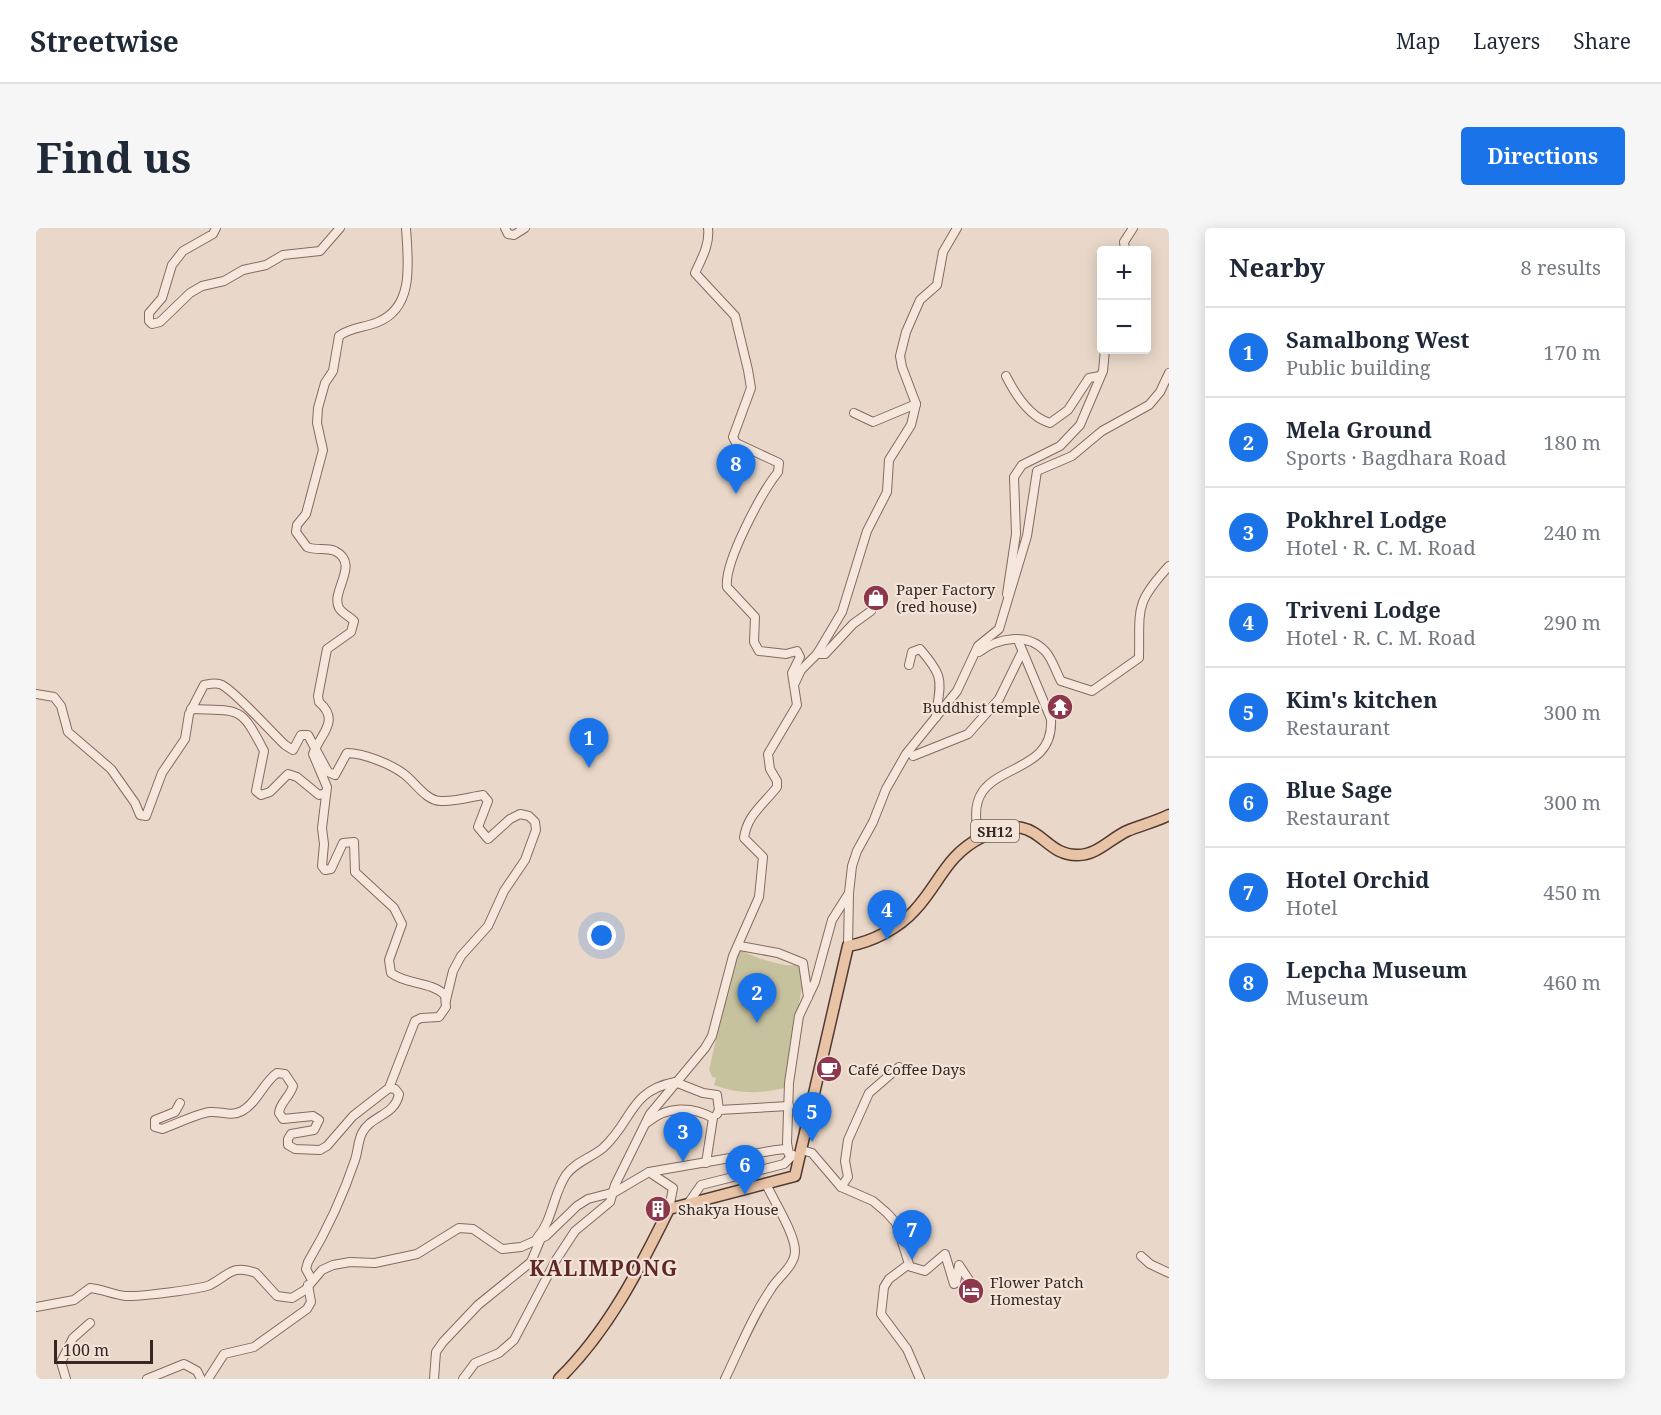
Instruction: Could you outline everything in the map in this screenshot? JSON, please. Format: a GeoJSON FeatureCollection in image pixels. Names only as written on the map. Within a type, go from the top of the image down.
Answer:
{"type":"FeatureCollection","features":[{"type":"Feature","properties":{"kind":"main road","name":"SH12"},"geometry":{"type":"LineString","coordinates":[[848,946],[869,941],[909,916],[948,863],[980,838],[1004,828],[1023,828],[1033,831],[1060,850],[1078,855],[1094,851],[1127,831],[1169,815]]}},
{"type":"Feature","properties":{"kind":"main road"},"geometry":{"type":"LineString","coordinates":[[559,1379],[580,1359],[630,1288],[669,1209],[795,1176],[796,1154],[848,946]]}},
{"type":"Feature","properties":{"kind":"street"},"geometry":{"type":"LineString","coordinates":[[216,228],[213,234],[183,251],[172,265],[162,298],[149,313],[149,321],[152,324],[160,322],[190,293],[202,286],[224,280],[243,270],[266,265],[283,255],[320,251],[340,228]]}},
{"type":"Feature","properties":{"kind":"street"},"geometry":{"type":"LineString","coordinates":[[180,1103],[175,1112],[155,1120],[155,1127],[162,1129],[210,1112],[223,1114],[243,1111],[250,1105],[268,1079],[277,1073],[285,1074],[293,1086],[290,1095],[279,1106],[279,1113],[283,1119],[313,1116],[318,1119],[314,1130],[291,1134],[288,1138],[288,1145],[295,1149],[320,1150],[327,1146],[353,1116],[389,1088],[415,1022],[439,1017],[446,1007],[445,994],[439,989],[397,977],[391,973],[389,960],[402,924],[394,908],[355,872],[354,842],[347,840],[343,843],[331,869],[325,870],[322,866],[324,844],[322,828],[327,787],[314,759],[315,749],[327,729],[329,716],[327,709],[319,702],[318,696],[327,650],[351,632],[354,621],[340,609],[338,604],[346,568],[338,553],[307,547],[296,532],[297,525],[306,514],[322,450],[317,423],[318,408],[325,383],[333,370],[339,336],[347,330],[374,324],[394,314],[404,294],[408,270],[406,228]]}},
{"type":"Feature","properties":{"kind":"street"},"geometry":{"type":"LineString","coordinates":[[505,228],[508,234],[514,235],[525,228]]}},
{"type":"Feature","properties":{"kind":"street"},"geometry":{"type":"LineString","coordinates":[[463,1379],[475,1363],[500,1353],[514,1340],[556,1260],[575,1231],[600,1212],[615,1192],[615,1185],[643,1126],[675,1082],[705,1048],[712,1036],[730,965],[759,897],[763,857],[744,838],[746,826],[757,807],[777,787],[777,781],[770,769],[768,754],[796,705],[792,673],[800,657],[797,651],[786,654],[759,651],[754,642],[755,617],[727,587],[730,566],[748,519],[778,472],[779,463],[736,443],[734,436],[751,388],[735,316],[695,273],[707,244],[708,228]]}},
{"type":"Feature","properties":{"kind":"street"},"geometry":{"type":"LineString","coordinates":[[794,685],[801,670],[817,654],[845,605],[867,531],[887,492],[889,460],[911,425],[916,404],[902,367],[903,343],[920,300],[937,285],[944,252],[957,228]]}},
{"type":"Feature","properties":{"kind":"street"},"geometry":{"type":"LineString","coordinates":[[1124,246],[1124,242],[1133,228]]}},
{"type":"Feature","properties":{"kind":"street"},"geometry":{"type":"LineString","coordinates":[[1005,613],[1016,534],[1014,477],[1022,465],[1060,446],[1080,425],[1100,376],[1104,354]]}},
{"type":"Feature","properties":{"kind":"street"},"geometry":{"type":"LineString","coordinates":[[848,946],[849,893],[853,863],[886,789],[906,754],[957,692],[978,646],[999,629],[1031,519],[1038,471],[1072,456],[1102,431],[1149,405],[1160,392],[1169,374]]}},
{"type":"Feature","properties":{"kind":"street"},"geometry":{"type":"LineString","coordinates":[[1006,376],[1016,396],[1041,421],[1050,423],[1068,410],[1089,378],[1100,376]]}},
{"type":"Feature","properties":{"kind":"street"},"geometry":{"type":"LineString","coordinates":[[854,413],[873,422],[916,404]]}},
{"type":"Feature","properties":{"kind":"street"},"geometry":{"type":"LineString","coordinates":[[974,656],[992,643],[1005,639],[1030,640],[1046,652],[1060,681],[1092,691],[1139,658],[1140,604],[1146,590],[1169,566]]}},
{"type":"Feature","properties":{"kind":"street"},"geometry":{"type":"LineString","coordinates":[[817,654],[825,654],[852,624],[871,611]]}},
{"type":"Feature","properties":{"kind":"street"},"geometry":{"type":"LineString","coordinates":[[980,838],[975,812],[984,791],[1000,776],[1034,761],[1050,739],[1052,732],[1049,713],[1018,640]]}},
{"type":"Feature","properties":{"kind":"street"},"geometry":{"type":"LineString","coordinates":[[909,665],[912,652],[920,649],[939,673],[940,690],[936,718]]}},
{"type":"Feature","properties":{"kind":"street"},"geometry":{"type":"LineString","coordinates":[[913,756],[968,734],[999,699],[1022,652]]}},
{"type":"Feature","properties":{"kind":"street"},"geometry":{"type":"LineString","coordinates":[[36,694],[54,697],[61,705],[68,732],[111,769],[135,803],[140,815],[146,816],[162,773],[185,739],[191,709],[204,686],[213,683],[222,685],[293,750],[301,735],[308,735],[328,772],[335,775],[347,753],[356,753],[386,763],[402,772],[429,798],[441,801],[483,795],[488,801],[478,827],[488,840],[510,819],[520,814],[530,816],[535,822],[536,830],[525,860],[504,891],[488,926],[461,956],[453,971],[446,1000]]}},
{"type":"Feature","properties":{"kind":"street"},"geometry":{"type":"LineString","coordinates":[[191,709],[231,709],[243,715],[264,751],[256,791],[261,795],[270,792],[288,774],[297,777],[320,795],[326,793]]}},
{"type":"Feature","properties":{"kind":"street"},"geometry":{"type":"LineString","coordinates":[[796,1154],[787,1143],[795,1039],[799,1016],[808,997],[832,920],[849,893]]}},
{"type":"Feature","properties":{"kind":"street"},"geometry":{"type":"LineString","coordinates":[[740,946],[778,953],[803,963],[808,997]]}},
{"type":"Feature","properties":{"kind":"street"},"geometry":{"type":"LineString","coordinates":[[841,1187],[848,1177],[845,1161],[848,1140],[869,1093],[899,1067]]}},
{"type":"Feature","properties":{"kind":"street"},"geometry":{"type":"LineString","coordinates":[[434,1379],[436,1352],[443,1342],[478,1305],[531,1262],[567,1173],[585,1158],[603,1148],[638,1099],[648,1090],[675,1082],[703,1093],[717,1095],[719,1110],[714,1121],[706,1163]]}},
{"type":"Feature","properties":{"kind":"street"},"geometry":{"type":"LineString","coordinates":[[207,1379],[224,1354],[254,1347],[307,1309],[311,1302],[310,1282],[306,1269],[308,1262],[330,1224],[354,1162],[362,1134],[368,1125],[393,1108],[398,1101],[399,1094],[389,1088]]}},
{"type":"Feature","properties":{"kind":"street"},"geometry":{"type":"LineString","coordinates":[[719,1110],[789,1107]]}},
{"type":"Feature","properties":{"kind":"street"},"geometry":{"type":"LineString","coordinates":[[643,1126],[658,1114],[672,1109],[704,1113],[714,1121]]}},
{"type":"Feature","properties":{"kind":"street"},"geometry":{"type":"LineString","coordinates":[[36,1306],[74,1300],[90,1288],[126,1296],[197,1288],[209,1285],[226,1272],[236,1270],[256,1273],[277,1296],[285,1298],[299,1295],[322,1270],[333,1265],[350,1262],[375,1263],[417,1254],[459,1228],[473,1229],[502,1249],[509,1250],[538,1240],[555,1229],[577,1206],[588,1199],[615,1192],[649,1172],[786,1149],[796,1154],[812,1153],[841,1187],[873,1201],[896,1223],[908,1266]]}},
{"type":"Feature","properties":{"kind":"street"},"geometry":{"type":"LineString","coordinates":[[687,1205],[701,1185],[784,1164],[796,1154]]}},
{"type":"Feature","properties":{"kind":"street"},"geometry":{"type":"LineString","coordinates":[[649,1172],[673,1188],[669,1209]]}},
{"type":"Feature","properties":{"kind":"street"},"geometry":{"type":"LineString","coordinates":[[725,1379],[754,1316],[771,1289],[793,1262],[795,1250],[766,1184]]}},
{"type":"Feature","properties":{"kind":"street"},"geometry":{"type":"LineString","coordinates":[[920,1379],[907,1348],[881,1314],[884,1287],[897,1271],[908,1266],[925,1271],[945,1254],[954,1284],[959,1265],[971,1283]]}},
{"type":"Feature","properties":{"kind":"street"},"geometry":{"type":"LineString","coordinates":[[1141,1256],[1150,1264],[1169,1273]]}},
{"type":"Feature","properties":{"kind":"street"},"geometry":{"type":"LineString","coordinates":[[66,1379],[61,1362],[74,1338],[90,1323]]}},
{"type":"Feature","properties":{"kind":"street"},"geometry":{"type":"LineString","coordinates":[[147,1379],[184,1364],[197,1371],[201,1379]]}},
{"type":"Feature","properties":{"kind":"shaded area"},"geometry":{"type":"Polygon","coordinates":[[[740,949],[769,961],[788,965],[799,964],[804,976],[784,1088],[758,1092],[732,1090],[714,1085],[716,1077],[713,1078],[709,1070],[735,956],[740,949]]]}},
{"type":"Feature","properties":{"kind":"place","name":"Lepcha Museum"},"geometry":{"type":"Point","coordinates":[736,494]}},
{"type":"Feature","properties":{"kind":"place","name":"Paper Factory (red house)"},"geometry":{"type":"Point","coordinates":[876,598]}},
{"type":"Feature","properties":{"kind":"place","name":"Buddhist temple"},"geometry":{"type":"Point","coordinates":[1060,707]}},
{"type":"Feature","properties":{"kind":"place","name":"Samalbong West"},"geometry":{"type":"Point","coordinates":[589,768]}},
{"type":"Feature","properties":{"kind":"place","name":"Triveni Lodge"},"geometry":{"type":"Point","coordinates":[887,940]}},
{"type":"Feature","properties":{"kind":"place","name":"Mela Ground"},"geometry":{"type":"Point","coordinates":[757,1023]}},
{"type":"Feature","properties":{"kind":"place","name":"Café Coffee Days"},"geometry":{"type":"Point","coordinates":[829,1069]}},
{"type":"Feature","properties":{"kind":"place","name":"Kim's kitchen"},"geometry":{"type":"Point","coordinates":[812,1142]}},
{"type":"Feature","properties":{"kind":"place","name":"Pokhrel Lodge"},"geometry":{"type":"Point","coordinates":[683,1162]}},
{"type":"Feature","properties":{"kind":"place","name":"Blue Sage"},"geometry":{"type":"Point","coordinates":[745,1195]}},
{"type":"Feature","properties":{"kind":"place","name":"Shakya House"},"geometry":{"type":"Point","coordinates":[658,1209]}},
{"type":"Feature","properties":{"kind":"place","name":"Hotel Orchid"},"geometry":{"type":"Point","coordinates":[912,1260]}},
{"type":"Feature","properties":{"kind":"place","name":"Flower Patch Homestay"},"geometry":{"type":"Point","coordinates":[971,1291]}},
{"type":"Feature","properties":{"kind":"district","name":"KALIMPONG"},"geometry":{"type":"Point","coordinates":[604,1268]}}]}
